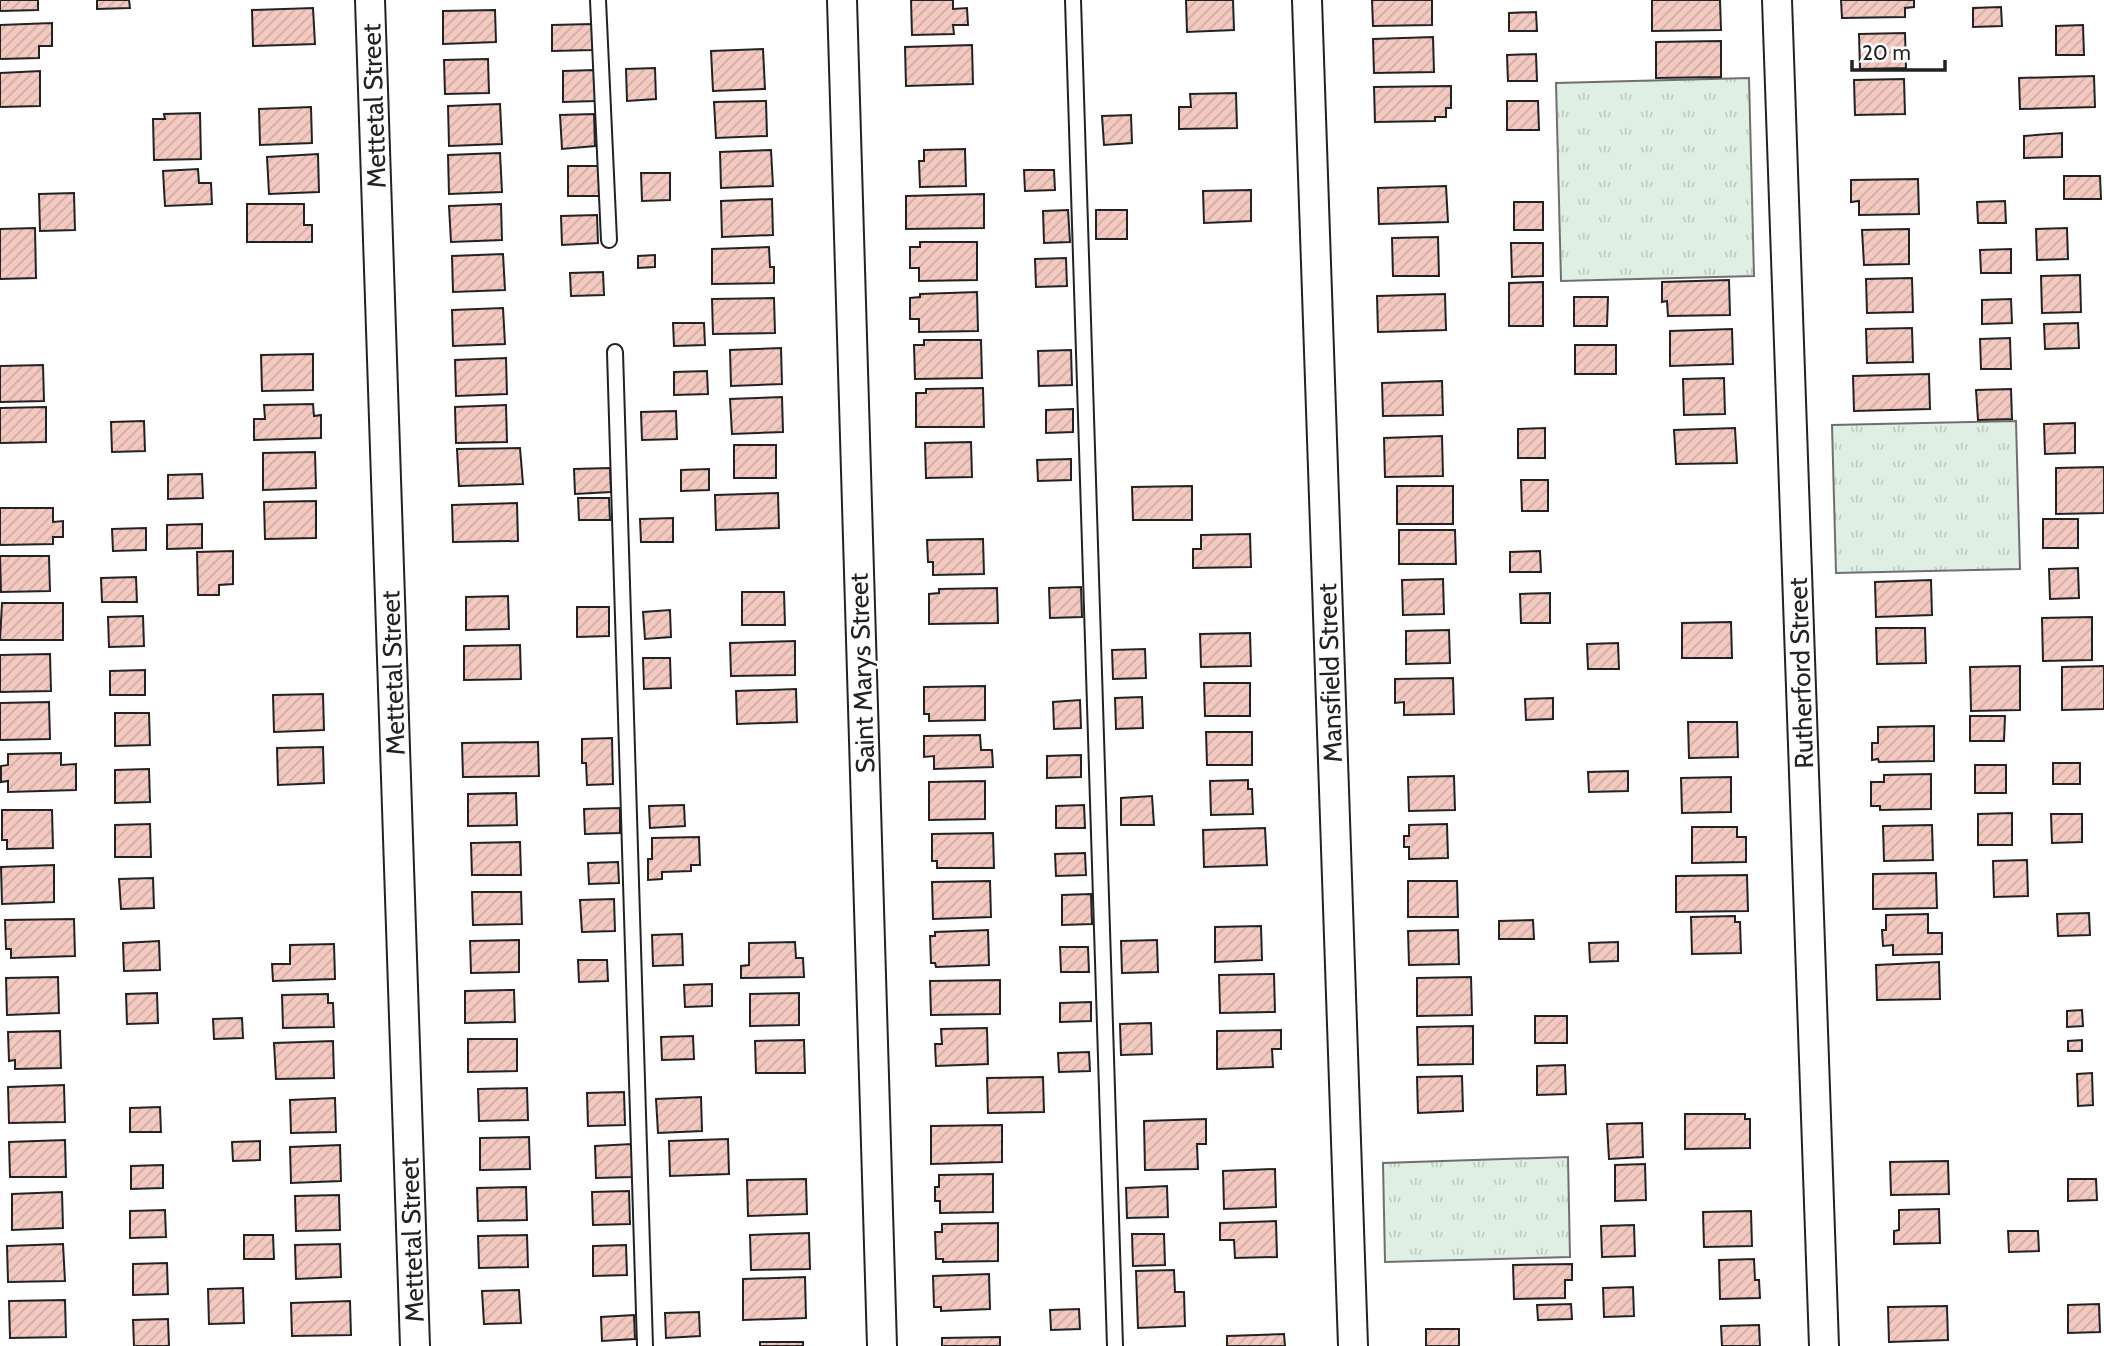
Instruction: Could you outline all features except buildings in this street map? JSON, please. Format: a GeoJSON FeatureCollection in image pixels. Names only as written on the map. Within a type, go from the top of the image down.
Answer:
{"type":"FeatureCollection","features":[{"type":"Feature","properties":{"kind":"street","name":"Mettetal Street"},"geometry":{"type":"LineString","coordinates":[[370,0],[415,1346]]}},
{"type":"Feature","properties":{"kind":"street","name":"Saint Marys Street"},"geometry":{"type":"LineString","coordinates":[[842,0],[882,1346]]}},
{"type":"Feature","properties":{"kind":"street","name":"Mansfield Street"},"geometry":{"type":"LineString","coordinates":[[1307,0],[1353,1346]]}},
{"type":"Feature","properties":{"kind":"street","name":"Rutherford Street"},"geometry":{"type":"LineString","coordinates":[[1777,0],[1824,1346]]}},
{"type":"Feature","properties":{"kind":"lane"},"geometry":{"type":"LineString","coordinates":[[598,0],[608,240]]}},
{"type":"Feature","properties":{"kind":"lane"},"geometry":{"type":"LineString","coordinates":[[1073,0],[1115,1346]]}},
{"type":"Feature","properties":{"kind":"lane"},"geometry":{"type":"LineString","coordinates":[[615,352],[645,1346]]}},
{"type":"Feature","properties":{"kind":"green space"},"geometry":{"type":"Polygon","coordinates":[[[1749,78],[1754,276],[1561,281],[1556,83],[1749,78]]]}},
{"type":"Feature","properties":{"kind":"green space"},"geometry":{"type":"Polygon","coordinates":[[[2016,421],[2020,569],[1836,573],[1832,425],[2016,421]]]}},
{"type":"Feature","properties":{"kind":"green space"},"geometry":{"type":"Polygon","coordinates":[[[1568,1157],[1570,1257],[1385,1262],[1383,1163],[1568,1157]]]}}]}
